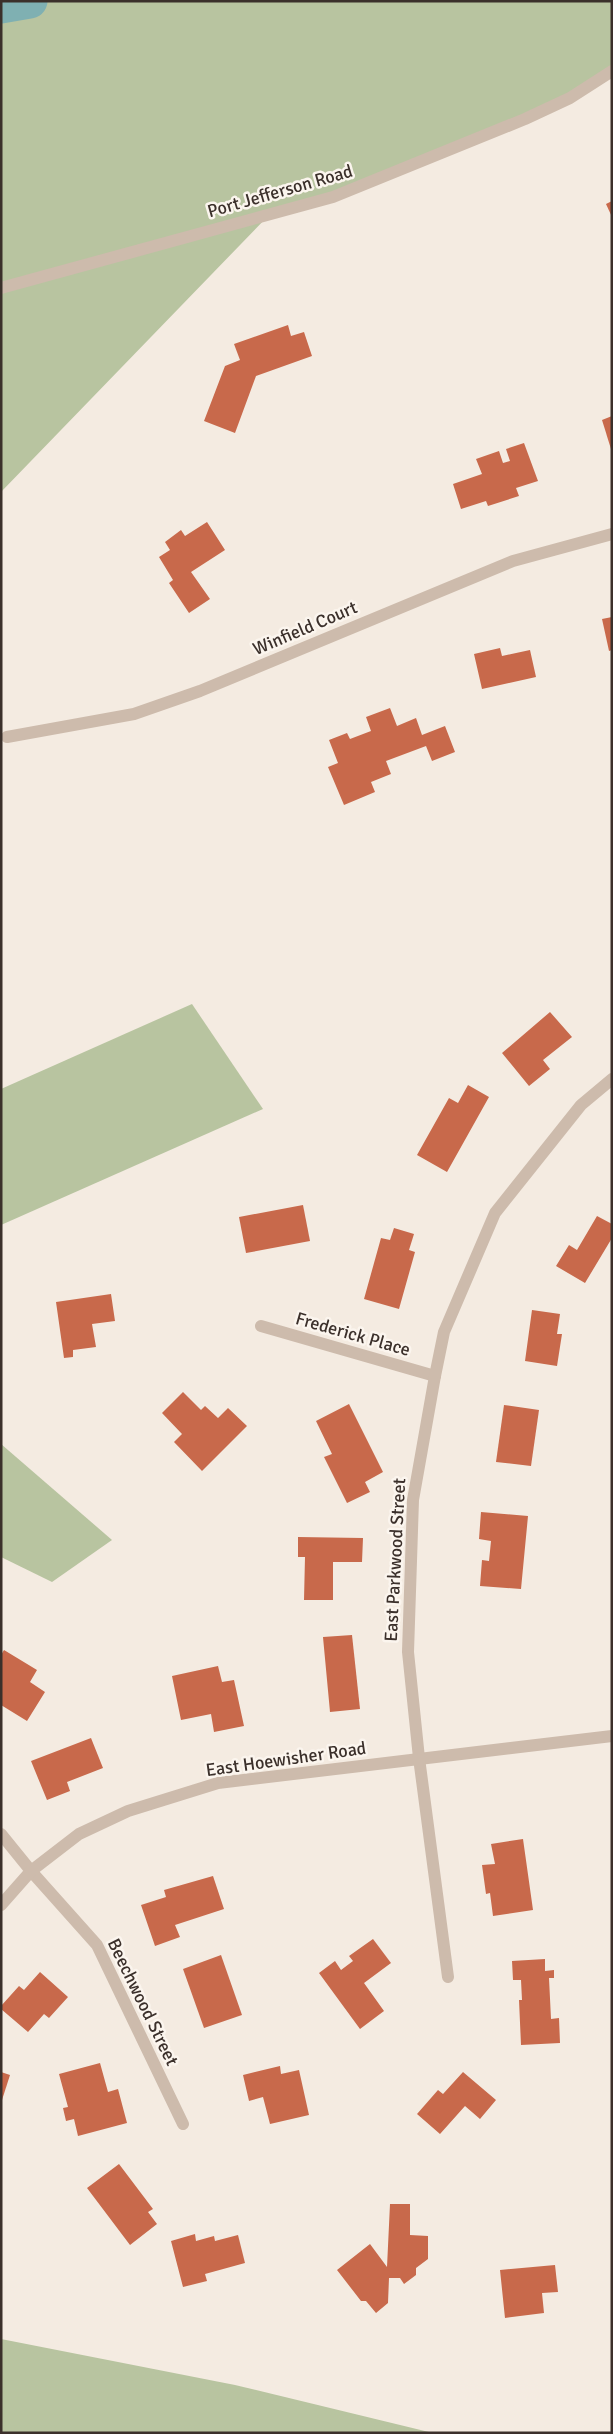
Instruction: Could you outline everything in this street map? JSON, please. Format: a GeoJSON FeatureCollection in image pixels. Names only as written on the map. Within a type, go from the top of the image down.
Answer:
{"type":"FeatureCollection","features":[{"type":"Feature","properties":{"kind":"street","name":"Port Jefferson Road"},"geometry":{"type":"LineString","coordinates":[[1,288],[333,198],[525,119],[570,98],[612,71]]}},
{"type":"Feature","properties":{"kind":"street","name":"Winfield Court"},"geometry":{"type":"LineString","coordinates":[[7,737],[142,711],[200,691],[513,560],[612,534]]}},
{"type":"Feature","properties":{"kind":"street","name":"East Parkwood Street"},"geometry":{"type":"LineString","coordinates":[[448,1977],[419,1758],[408,1652],[413,1500],[435,1376],[444,1332],[495,1213],[581,1105],[612,1079]]}},
{"type":"Feature","properties":{"kind":"street","name":"Frederick Place"},"geometry":{"type":"LineString","coordinates":[[261,1326],[435,1376]]}},
{"type":"Feature","properties":{"kind":"street","name":"East Hoewisher Road"},"geometry":{"type":"LineString","coordinates":[[1,1905],[30,1871],[79,1834],[128,1812],[218,1783],[612,1736]]}},
{"type":"Feature","properties":{"kind":"street","name":"Beechwood Street"},"geometry":{"type":"LineString","coordinates":[[1,1834],[30,1871],[97,1945],[183,2124]]}},
{"type":"Feature","properties":{"kind":"green space"},"geometry":{"type":"Polygon","coordinates":[[[1,1],[612,1],[612,71],[570,98],[333,197],[270,214],[1,492],[1,1]]]}},
{"type":"Feature","properties":{"kind":"green space"},"geometry":{"type":"Polygon","coordinates":[[[192,1004],[263,1109],[1,1225],[1,1089],[192,1004]]]}},
{"type":"Feature","properties":{"kind":"green space"},"geometry":{"type":"Polygon","coordinates":[[[1,1444],[112,1540],[52,1582],[1,1557],[1,1444]]]}},
{"type":"Feature","properties":{"kind":"green space"},"geometry":{"type":"Polygon","coordinates":[[[1,2339],[235,2385],[433,2433],[1,2433],[1,2339]]]}},
{"type":"Feature","properties":{"kind":"building"},"geometry":{"type":"Polygon","coordinates":[[[612,201],[612,217],[606,204],[612,201]]]}},
{"type":"Feature","properties":{"kind":"building"},"geometry":{"type":"Polygon","coordinates":[[[288,325],[291,336],[304,332],[312,356],[256,376],[235,433],[204,421],[225,366],[240,360],[234,344],[288,325]]]}},
{"type":"Feature","properties":{"kind":"building"},"geometry":{"type":"Polygon","coordinates":[[[612,416],[612,449],[611,449],[602,420],[612,416]]]}},
{"type":"Feature","properties":{"kind":"building"},"geometry":{"type":"Polygon","coordinates":[[[524,443],[538,481],[516,488],[519,496],[488,506],[486,501],[461,509],[453,484],[482,474],[476,459],[499,451],[503,463],[510,461],[506,449],[524,443]]]}},
{"type":"Feature","properties":{"kind":"building"},"geometry":{"type":"Polygon","coordinates":[[[207,522],[225,550],[191,572],[210,599],[189,613],[169,583],[173,580],[159,557],[170,550],[165,542],[181,530],[185,536],[207,522]]]}},
{"type":"Feature","properties":{"kind":"building"},"geometry":{"type":"Polygon","coordinates":[[[612,617],[612,650],[609,651],[602,619],[612,617]]]}},
{"type":"Feature","properties":{"kind":"building"},"geometry":{"type":"Polygon","coordinates":[[[500,648],[502,656],[530,650],[536,677],[482,689],[474,654],[500,648]]]}},
{"type":"Feature","properties":{"kind":"building"},"geometry":{"type":"Polygon","coordinates":[[[390,708],[397,726],[416,718],[422,735],[445,726],[455,752],[432,761],[426,746],[386,761],[391,774],[371,782],[375,792],[344,805],[328,767],[338,763],[329,740],[347,733],[350,739],[371,731],[366,717],[390,708]]]}},
{"type":"Feature","properties":{"kind":"building"},"geometry":{"type":"Polygon","coordinates":[[[550,1012],[572,1037],[543,1060],[550,1069],[529,1086],[502,1053],[550,1012]]]}},
{"type":"Feature","properties":{"kind":"building"},"geometry":{"type":"Polygon","coordinates":[[[468,1085],[489,1097],[447,1172],[417,1155],[449,1098],[458,1103],[468,1085]]]}},
{"type":"Feature","properties":{"kind":"building"},"geometry":{"type":"Polygon","coordinates":[[[303,1205],[310,1241],[246,1253],[239,1217],[303,1205]]]}},
{"type":"Feature","properties":{"kind":"building"},"geometry":{"type":"Polygon","coordinates":[[[597,1216],[612,1224],[612,1238],[585,1283],[556,1266],[569,1245],[577,1250],[597,1216]]]}},
{"type":"Feature","properties":{"kind":"building"},"geometry":{"type":"Polygon","coordinates":[[[394,1228],[414,1234],[409,1250],[415,1252],[399,1309],[364,1299],[381,1238],[390,1240],[394,1228]]]}},
{"type":"Feature","properties":{"kind":"building"},"geometry":{"type":"Polygon","coordinates":[[[111,1294],[115,1321],[92,1324],[96,1347],[73,1350],[73,1357],[64,1358],[56,1302],[111,1294]]]}},
{"type":"Feature","properties":{"kind":"building"},"geometry":{"type":"Polygon","coordinates":[[[532,1310],[560,1314],[557,1334],[562,1334],[557,1366],[525,1361],[532,1310]]]}},
{"type":"Feature","properties":{"kind":"building"},"geometry":{"type":"Polygon","coordinates":[[[183,1392],[201,1410],[205,1406],[218,1418],[228,1408],[247,1426],[202,1471],[174,1442],[182,1434],[162,1413],[183,1392]]]}},
{"type":"Feature","properties":{"kind":"building"},"geometry":{"type":"Polygon","coordinates":[[[349,1404],[383,1472],[365,1482],[370,1492],[347,1503],[324,1457],[332,1454],[316,1421],[349,1404]]]}},
{"type":"Feature","properties":{"kind":"building"},"geometry":{"type":"Polygon","coordinates":[[[504,1405],[539,1410],[531,1466],[496,1462],[504,1405]]]}},
{"type":"Feature","properties":{"kind":"building"},"geometry":{"type":"Polygon","coordinates":[[[481,1512],[528,1516],[521,1589],[480,1586],[482,1560],[489,1561],[491,1541],[479,1539],[481,1512]]]}},
{"type":"Feature","properties":{"kind":"building"},"geometry":{"type":"Polygon","coordinates":[[[298,1537],[363,1538],[362,1562],[333,1562],[333,1600],[304,1600],[305,1557],[298,1557],[298,1537]]]}},
{"type":"Feature","properties":{"kind":"building"},"geometry":{"type":"Polygon","coordinates":[[[352,1635],[360,1709],[330,1712],[323,1637],[352,1635]]]}},
{"type":"Feature","properties":{"kind":"building"},"geometry":{"type":"Polygon","coordinates":[[[4,1650],[37,1670],[30,1682],[45,1692],[27,1721],[1,1705],[1,1655],[4,1650]]]}},
{"type":"Feature","properties":{"kind":"building"},"geometry":{"type":"Polygon","coordinates":[[[218,1666],[222,1682],[234,1680],[244,1726],[214,1732],[211,1714],[181,1720],[172,1676],[218,1666]]]}},
{"type":"Feature","properties":{"kind":"building"},"geometry":{"type":"Polygon","coordinates":[[[91,1738],[103,1768],[67,1782],[70,1791],[47,1800],[31,1761],[91,1738]]]}},
{"type":"Feature","properties":{"kind":"building"},"geometry":{"type":"Polygon","coordinates":[[[523,1839],[533,1910],[493,1916],[490,1893],[486,1894],[482,1865],[495,1864],[491,1844],[523,1839]]]}},
{"type":"Feature","properties":{"kind":"building"},"geometry":{"type":"Polygon","coordinates":[[[213,1876],[224,1909],[175,1925],[180,1937],[155,1946],[141,1905],[166,1897],[164,1890],[213,1876]]]}},
{"type":"Feature","properties":{"kind":"building"},"geometry":{"type":"Polygon","coordinates":[[[373,1939],[391,1963],[364,1983],[384,2011],[360,2029],[319,1973],[335,1961],[341,1970],[353,1961],[349,1956],[373,1939]]]}},
{"type":"Feature","properties":{"kind":"building"},"geometry":{"type":"Polygon","coordinates":[[[221,1955],[242,2015],[204,2028],[183,1969],[221,1955]]]}},
{"type":"Feature","properties":{"kind":"building"},"geometry":{"type":"Polygon","coordinates":[[[545,1959],[545,1971],[554,1970],[554,1978],[549,1978],[551,2019],[559,2018],[560,2043],[521,2045],[519,2000],[522,2000],[521,1980],[513,1980],[512,1961],[545,1959]]]}},
{"type":"Feature","properties":{"kind":"building"},"geometry":{"type":"Polygon","coordinates":[[[40,1972],[68,1997],[49,2018],[44,2014],[28,2032],[1,2009],[1,2006],[19,1986],[24,1990],[40,1972]]]}},
{"type":"Feature","properties":{"kind":"building"},"geometry":{"type":"Polygon","coordinates":[[[100,2063],[108,2092],[118,2089],[127,2123],[78,2136],[74,2119],[66,2121],[63,2108],[68,2107],[59,2074],[100,2063]]]}},
{"type":"Feature","properties":{"kind":"building"},"geometry":{"type":"Polygon","coordinates":[[[280,2066],[281,2074],[299,2070],[309,2115],[270,2124],[263,2097],[249,2101],[243,2075],[280,2066]]]}},
{"type":"Feature","properties":{"kind":"building"},"geometry":{"type":"Polygon","coordinates":[[[1,2072],[10,2075],[2,2100],[1,2100],[1,2072]]]}},
{"type":"Feature","properties":{"kind":"building"},"geometry":{"type":"Polygon","coordinates":[[[463,2072],[496,2100],[480,2119],[465,2106],[440,2134],[417,2114],[438,2090],[443,2094],[463,2072]]]}},
{"type":"Feature","properties":{"kind":"building"},"geometry":{"type":"Polygon","coordinates":[[[119,2164],[153,2209],[148,2212],[157,2224],[130,2245],[87,2188],[119,2164]]]}},
{"type":"Feature","properties":{"kind":"building"},"geometry":{"type":"Polygon","coordinates":[[[390,2204],[410,2204],[410,2235],[428,2236],[428,2259],[416,2268],[416,2275],[404,2284],[400,2278],[389,2278],[388,2303],[376,2313],[366,2301],[361,2301],[337,2270],[370,2244],[387,2267],[390,2204]]]}},
{"type":"Feature","properties":{"kind":"building"},"geometry":{"type":"Polygon","coordinates":[[[195,2234],[196,2241],[214,2236],[215,2241],[238,2235],[245,2263],[205,2274],[207,2281],[183,2287],[171,2241],[195,2234]]]}},
{"type":"Feature","properties":{"kind":"building"},"geometry":{"type":"Polygon","coordinates":[[[555,2265],[558,2292],[542,2293],[544,2313],[505,2318],[500,2270],[555,2265]]]}},
{"type":"Feature","properties":{"kind":"waterway"},"geometry":{"type":"LineString","coordinates":[[1,6],[30,1]]}}]}
